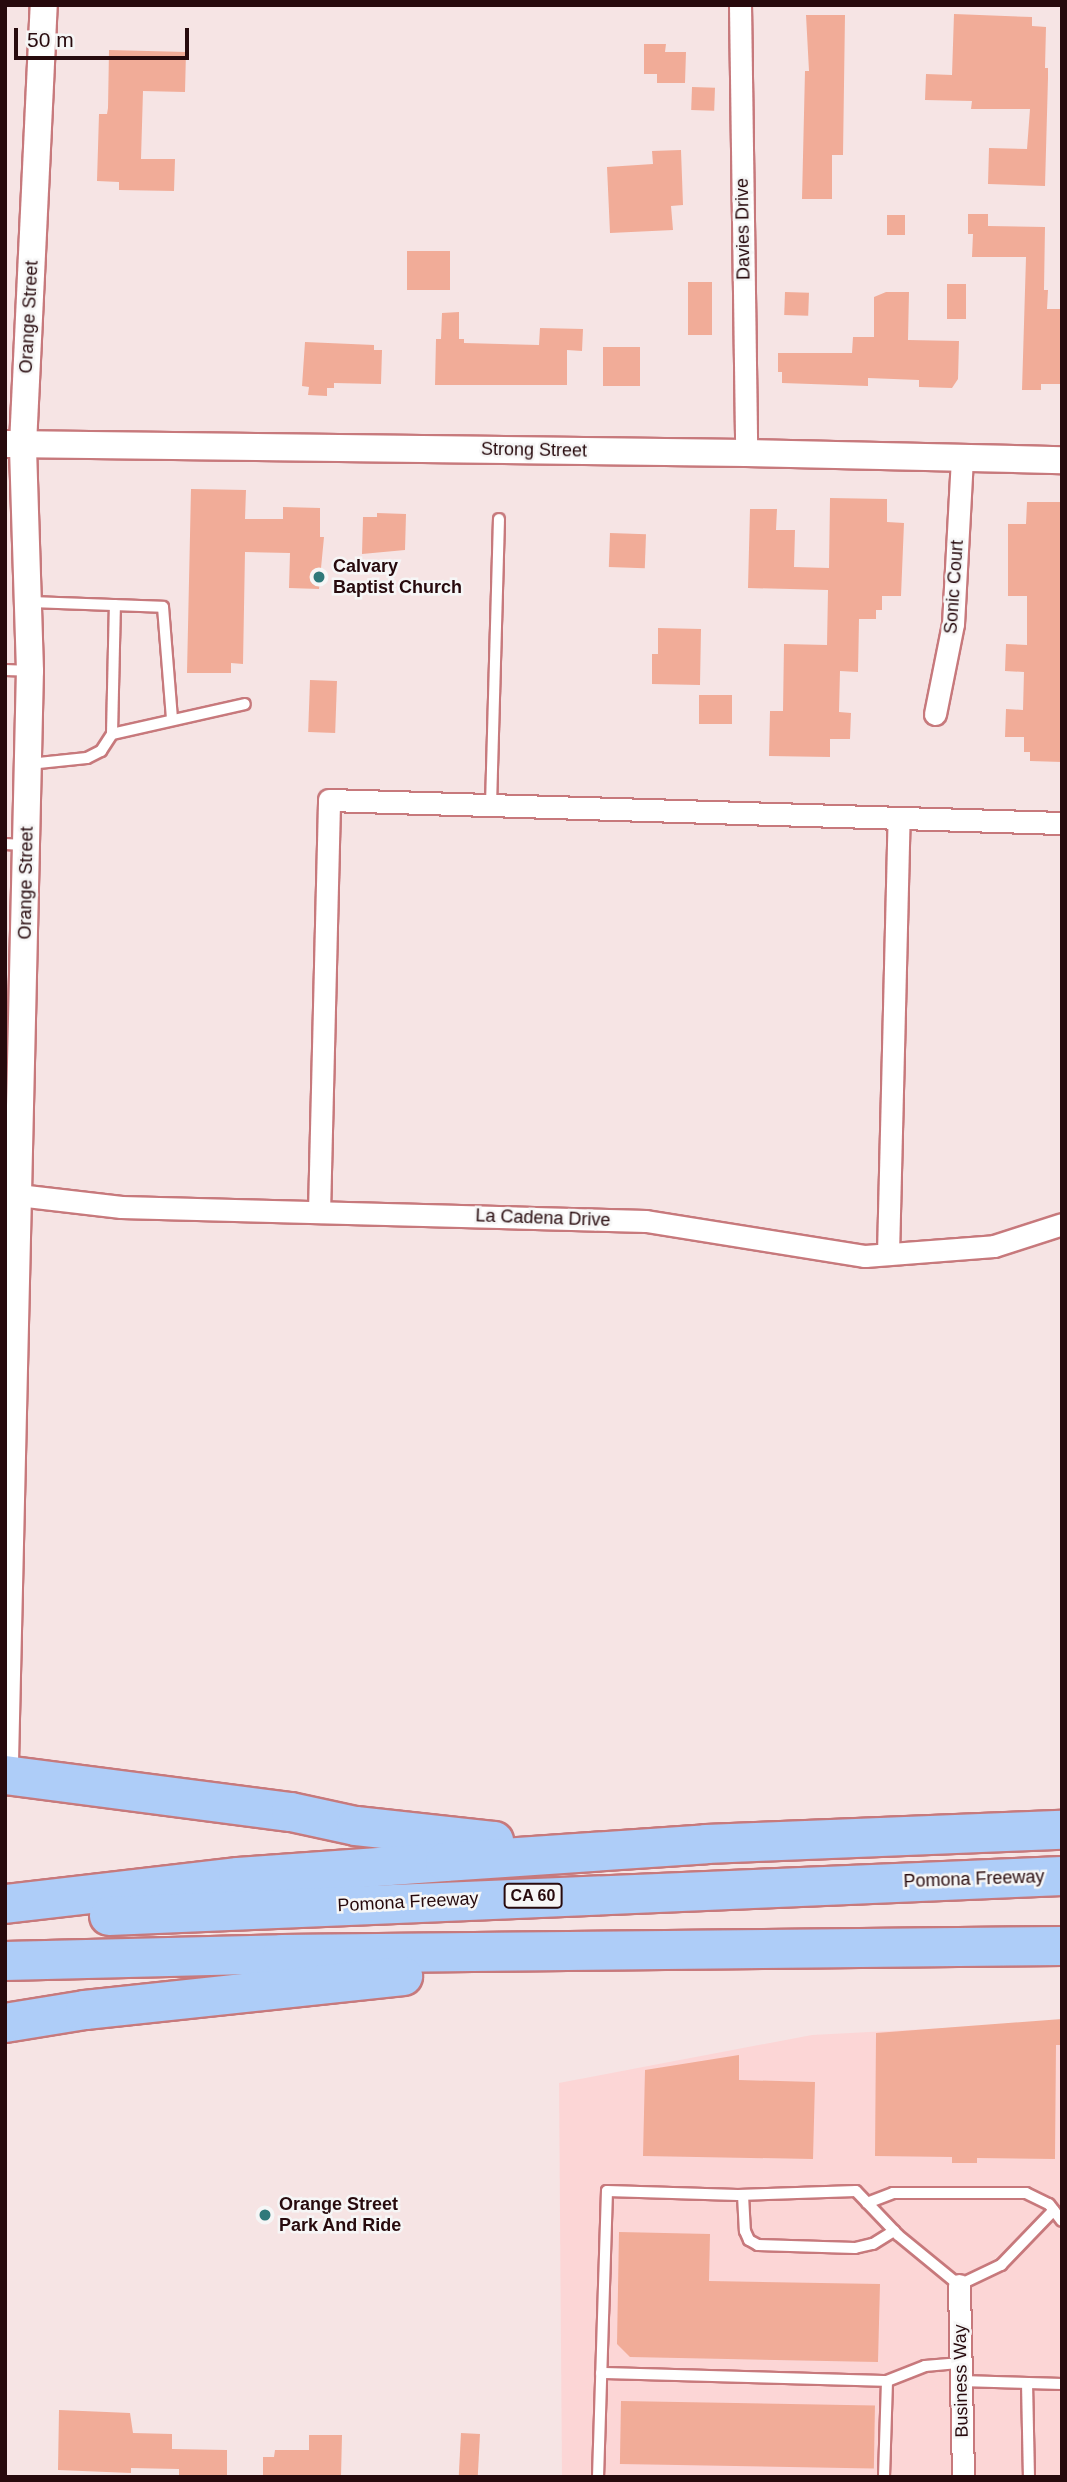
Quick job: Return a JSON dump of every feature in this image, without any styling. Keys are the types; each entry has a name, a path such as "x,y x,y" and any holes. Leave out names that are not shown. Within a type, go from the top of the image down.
{"highway":[{"path":"5,1775 291,1812 356,1826 520,1844 706,1844"},
{"path":"5,1904 238,1877 706,1844 1062,1830"},
{"name":"Pomona Freeway","path":"5,1919 1062,1875"},
{"path":"5,1961 282,1954 1062,1946"},
{"path":"850,1950 1062,1969"},
{"path":"5,2023 85,2010 284,1987 669,1951"}],"street":[{"name":"Orange Street","path":"5,1762 16,844 29,764 18,671 29,602 14,444 44,5"},
{"name":"Davies Drive","path":"740,5 746,453"},
{"name":"Strong Street","path":"14,444 746,453 1062,460"},
{"name":"Sonic Court","path":"935,714 953,624 962,458"},
{"path":"319,1212 329,800 1062,822"},
{"path":"888,1254 899,818"},
{"name":"La Cadena Drive","path":"12,1195 121,1207 646,1221 865,1256 995,1247 1062,1224"},
{"name":"Business Way","path":"959,2285 963,2477"}],"lane":[{"path":"491,805 499,519"},
{"path":"29,602 163,607 172,720"},
{"path":"29,764 87,758 101,751 112,734 115,605"},
{"path":"112,734 245,704"},
{"path":"598,2477 607,2191 743,2194 842,2189 856,2191 894,2231 959,2285 1000,2265 1054,2210"},
{"path":"867,2203 893,2193 1026,2193 1049,2204 1062,2221"},
{"path":"743,2194 744,2231 749,2240 758,2245 855,2248 873,2244 894,2231"},
{"path":"601,2372 887,2381 925,2366 1027,2383 1062,2384"},
{"path":"884,2477 887,2381"},
{"path":"1027,2383 1029,2477"}],"shaded area":[{"path":"1062,2022 1062,2477 562,2477 559,2083 812,2035"}],"building":[{"path":"954,14 1032,17 1032,26 1046,27 1045,68 1048,68 1048,78 1045,186 988,184 989,148 1027,149 1030,109 971,109 972,101 925,100 926,74 952,75"},
{"path":"806,15 845,15 843,155 832,155 832,199 802,199 805,71 809,71"},
{"path":"644,44 666,44 665,52 686,52 685,83 657,83 657,74 644,74"},
{"path":"109,50 186,52 185,92 143,91 141,159 175,159 174,191 119,190 119,182 97,181 99,114 107,114 108,108"},
{"path":"692,87 715,88 714,111 691,110"},
{"path":"681,150 683,205 671,206 673,230 610,233 607,167 653,164 652,151"},
{"path":"968,214 988,214 988,226 1045,227 1044,290 1048,290 1047,309 1062,309 1060,384 1041,384 1041,390 1022,390 1026,257 972,257 973,234 968,234"},
{"path":"887,215 905,215 905,235 887,235"},
{"path":"407,251 450,251 450,290 407,290"},
{"path":"688,282 712,282 712,335 688,335"},
{"path":"947,284 966,284 966,319 947,319"},
{"path":"785,292 809,293 808,316 784,315"},
{"path":"886,292 909,292 908,340 959,341 958,379 952,388 919,387 919,380 868,378 868,386 782,383 782,372 778,372 778,353 852,353 853,337 874,337 874,297"},
{"path":"459,312 459,339 464,339 464,343 539,345 540,328 583,329 582,351 567,350 567,385 435,385 436,339 441,339 442,313"},
{"path":"305,342 374,345 374,350 382,350 381,384 334,383 334,388 327,388 327,396 308,395 309,387 302,386"},
{"path":"603,347 640,347 640,386 603,386"},
{"path":"191,489 246,490 245,519 283,519 283,507 320,508 320,537 324,537 319,589 289,588 290,553 245,552 243,664 231,663 231,673 187,673"},
{"path":"830,498 887,499 887,522 904,523 901,596 882,596 882,610 876,610 876,619 859,619 858,672 840,671 839,712 851,713 850,739 830,739 830,757 769,756 770,711 783,711 784,644 827,645 828,590 748,588 750,509 777,509 776,530 795,530 794,567 829,568"},
{"path":"1027,502 1062,502 1062,762 1030,761 1030,752 1024,752 1024,737 1005,737 1006,709 1023,710 1024,672 1005,671 1006,644 1027,645 1027,596 1008,596 1008,524 1026,524"},
{"path":"377,513 406,514 405,550 362,554 363,517 377,517"},
{"path":"610,533 646,534 645,568 609,567"},
{"path":"658,628 701,629 700,685 652,684 652,654 658,654"},
{"path":"310,680 337,681 335,733 308,732"},
{"path":"699,695 732,695 732,724 699,724"},
{"path":"1062,2019 1062,2045 1056,2045 1055,2159 977,2158 977,2163 952,2163 952,2157 875,2156 876,2033"},
{"path":"739,2055 739,2080 815,2082 813,2159 643,2156 645,2070"},
{"path":"619,2232 710,2234 709,2281 880,2284 878,2362 630,2357 617,2344"},
{"path":"621,2401 875,2405 874,2468 620,2464"},
{"path":"59,2410 130,2413 133,2433 172,2434 172,2449 227,2450 227,2477 179,2477 179,2469 131,2468 131,2473 58,2470"},
{"path":"461,2433 480,2434 478,2477 459,2477"},
{"path":"309,2435 342,2435 341,2477 263,2477 263,2457 274,2457 275,2450 309,2450"}],"place":[{"name":"Calvary Baptist Church","path":"319,577"},
{"name":"Orange Street Park And Ride","path":"265,2215"}]}
